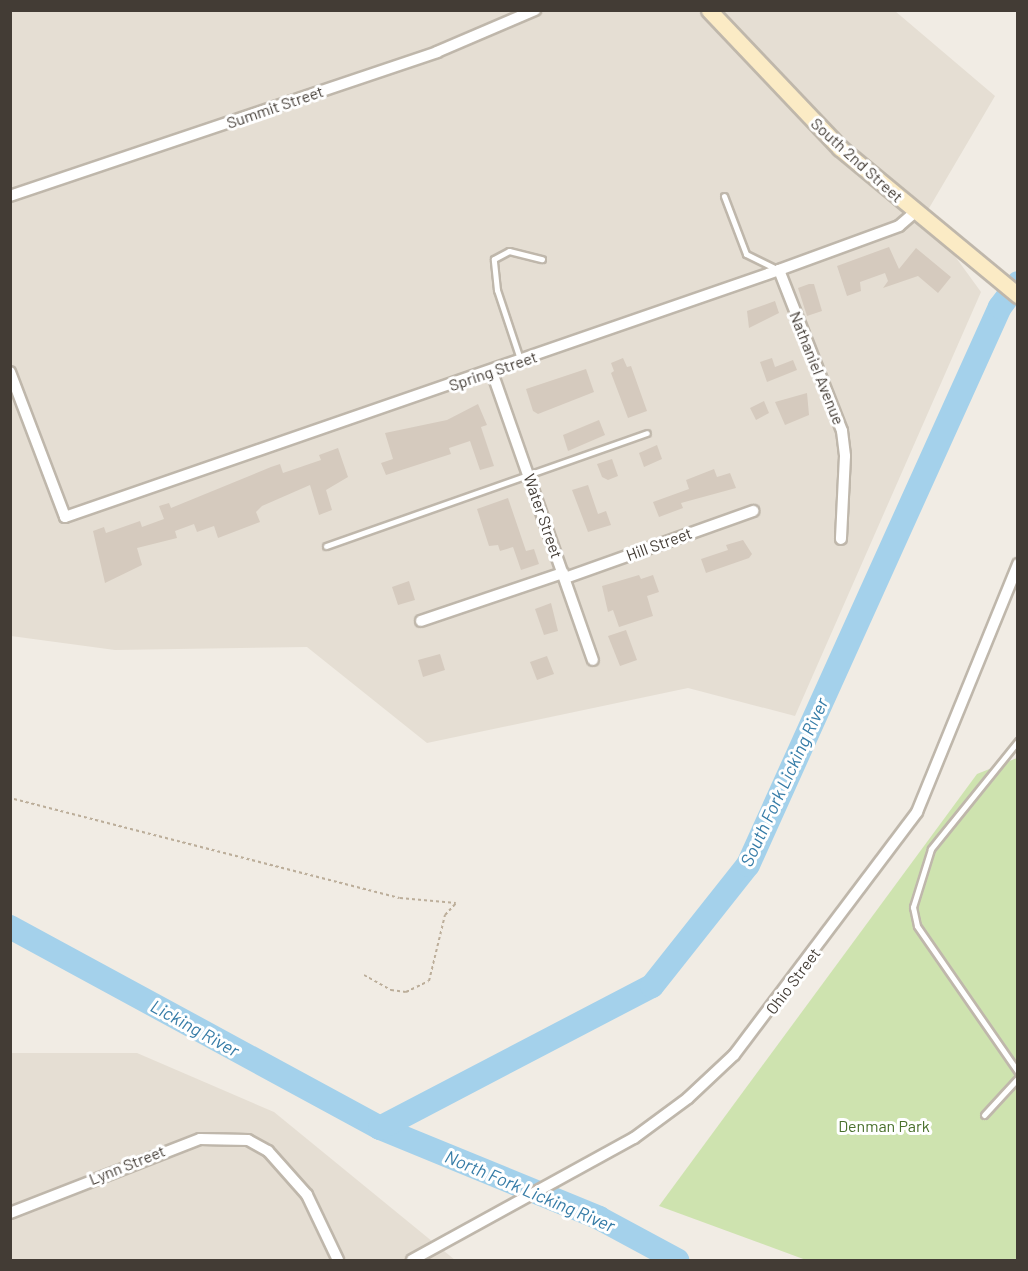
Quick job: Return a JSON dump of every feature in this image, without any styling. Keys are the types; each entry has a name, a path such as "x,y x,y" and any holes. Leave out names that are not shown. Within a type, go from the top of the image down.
{"street":[{"name":"Summit Street","path":"10,196 437,52 536,10"},
{"name":"South 2nd Street","path":"709,10 816,124 915,212 1017,295"},
{"name":"Spring Street","path":"10,372 65,517 492,372 779,270 900,226 915,212"},
{"name":"Nathaniel Avenue","path":"779,270 842,431 841,539"},
{"name":"Water Street","path":"492,372 593,660"},
{"name":"Hill Street","path":"421,621 753,511"},
{"name":"Ohio Street","path":"412,1260 596,1160 662,1119 734,1055 897,841 932,780 1017,564"},
{"name":"Lynn Street","path":"10,1213 200,1139 249,1140 268,1151 308,1195 338,1260"}],"lane":[{"path":"724,196 746,255 779,270"},
{"path":"521,361 497,290 494,259 509,251 542,259"},
{"path":"326,546 647,433"},
{"path":"1017,741 931,849 913,907 917,926 1017,1072"},
{"path":"984,1115 1017,1078"}],"path":[{"path":"15,799 400,898 456,903 445,915 429,981 420,988 399,991 364,975"}],"shaded area":[{"path":"11,11 895,11 995,96 925,215 981,292 795,716 688,688 427,743 307,647 115,650 11,636"},
{"path":"11,1053 137,1053 274,1112 455,1260 11,1260"}],"green space":[{"name":"Denman Park","path":"1017,758 1017,1260 806,1260 659,1206 977,774"}],"building":[{"path":"889,247 899,269 916,248 951,277 938,293 918,276 883,288 888,281 885,273 860,282 861,291 847,296 837,266"},
{"path":"814,284 822,311 807,316 798,288"},
{"path":"775,301 779,313 749,328 747,311"},
{"path":"623,358 627,367 631,366 647,411 628,418 611,373 614,371 611,363"},
{"path":"772,358 775,367 793,360 797,370 767,382 760,362"},
{"path":"586,369 594,392 538,414 533,411 526,389"},
{"path":"807,393 809,415 785,425 775,402"},
{"path":"764,401 769,413 756,420 750,408"},
{"path":"478,404 487,425 481,427 494,466 480,470 470,441 449,448 451,454 386,475 381,463 393,459 385,433 447,420"},
{"path":"599,420 605,435 568,451 563,435"},
{"path":"657,445 662,459 644,467 639,453"},
{"path":"338,448 348,477 326,490 332,510 319,515 310,485 262,506 256,512 260,522 218,538 214,526 197,532 194,524 175,531 177,538 137,548 142,565 105,583 93,531 104,527 106,533 140,521 142,527 164,519 159,506 169,503 171,508 280,464 283,473 321,460 319,455"},
{"path":"612,459 618,476 608,480 602,477 597,464"},
{"path":"714,469 717,477 730,473 736,488 681,503 683,508 659,517 653,502 689,489 686,480"},
{"path":"588,485 598,514 606,511 611,525 588,532 572,490"},
{"path":"508,498 526,551 534,549 539,564 521,570 513,547 500,551 498,545 489,546 477,509"},
{"path":"743,540 752,554 749,558 706,573 701,559 728,550 726,545"},
{"path":"639,575 641,579 653,575 659,592 647,596 653,616 619,627 613,610 608,612 602,586"},
{"path":"409,581 415,600 398,605 392,587"},
{"path":"551,603 558,631 544,635 535,609"},
{"path":"626,630 637,660 620,666 608,636"},
{"path":"440,654 445,670 423,677 418,660"},
{"path":"547,656 554,674 537,680 530,662"}],"waterway":[{"name":"South Fork Licking River","path":"380,1128 652,986 748,865 1000,307 1018,283"},
{"name":"Licking River","path":"10,927 380,1128 599,1218 677,1260"}],"water label":[{"name":"North Fork Licking River","path":"530,1191"}]}
